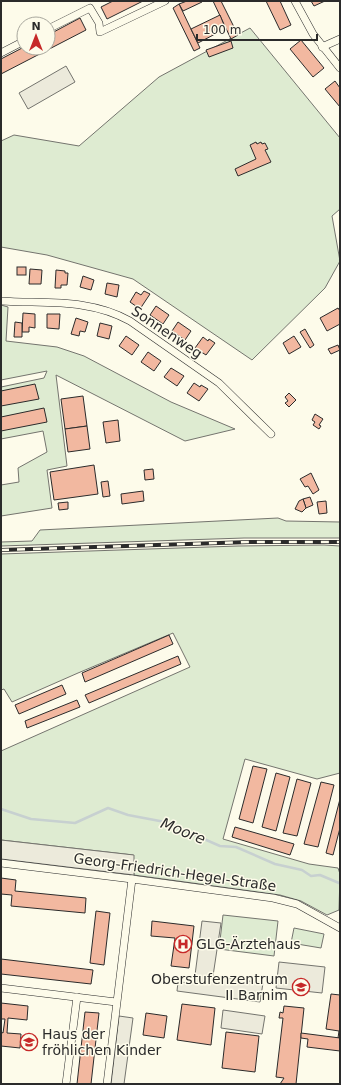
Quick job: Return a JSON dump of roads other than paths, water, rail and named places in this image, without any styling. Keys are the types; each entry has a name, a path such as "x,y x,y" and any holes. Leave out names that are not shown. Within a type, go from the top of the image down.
{"street":[{"path":"56,25 90,8 99,23 100,32 165,1"},
{"path":"295,1 305,22 322,47 340,68"},
{"path":"322,47 340,39"},
{"path":"1,53 16,45"},
{"name":"Sonnenweg","path":"1,301 81,304 118,314 219,383 270,434"},
{"name":"Georg-Friedrich-Hegel-Straße","path":"1,863 273,898 297,904 338,926"},
{"path":"107,1084 132,879"},
{"path":"338,926 340,918"},
{"path":"1,988 116,1002"},
{"path":"66,1084 77,997"}],"waterway":[{"name":"Moore","path":"1,809 31,819 75,823 108,808 128,815 165,822 220,846 236,847 275,864 302,870 311,876 320,875 339,883"}],"railway":[{"path":"1,550 250,542 340,542"}],"place":[{"name":"GLG-Ärztehaus","path":"183,944"},
{"name":"Oberstufenzentrum II Barnim","path":"301,987"},
{"name":"Haus der fröhlichen Kinder","path":"29,1042"}]}
